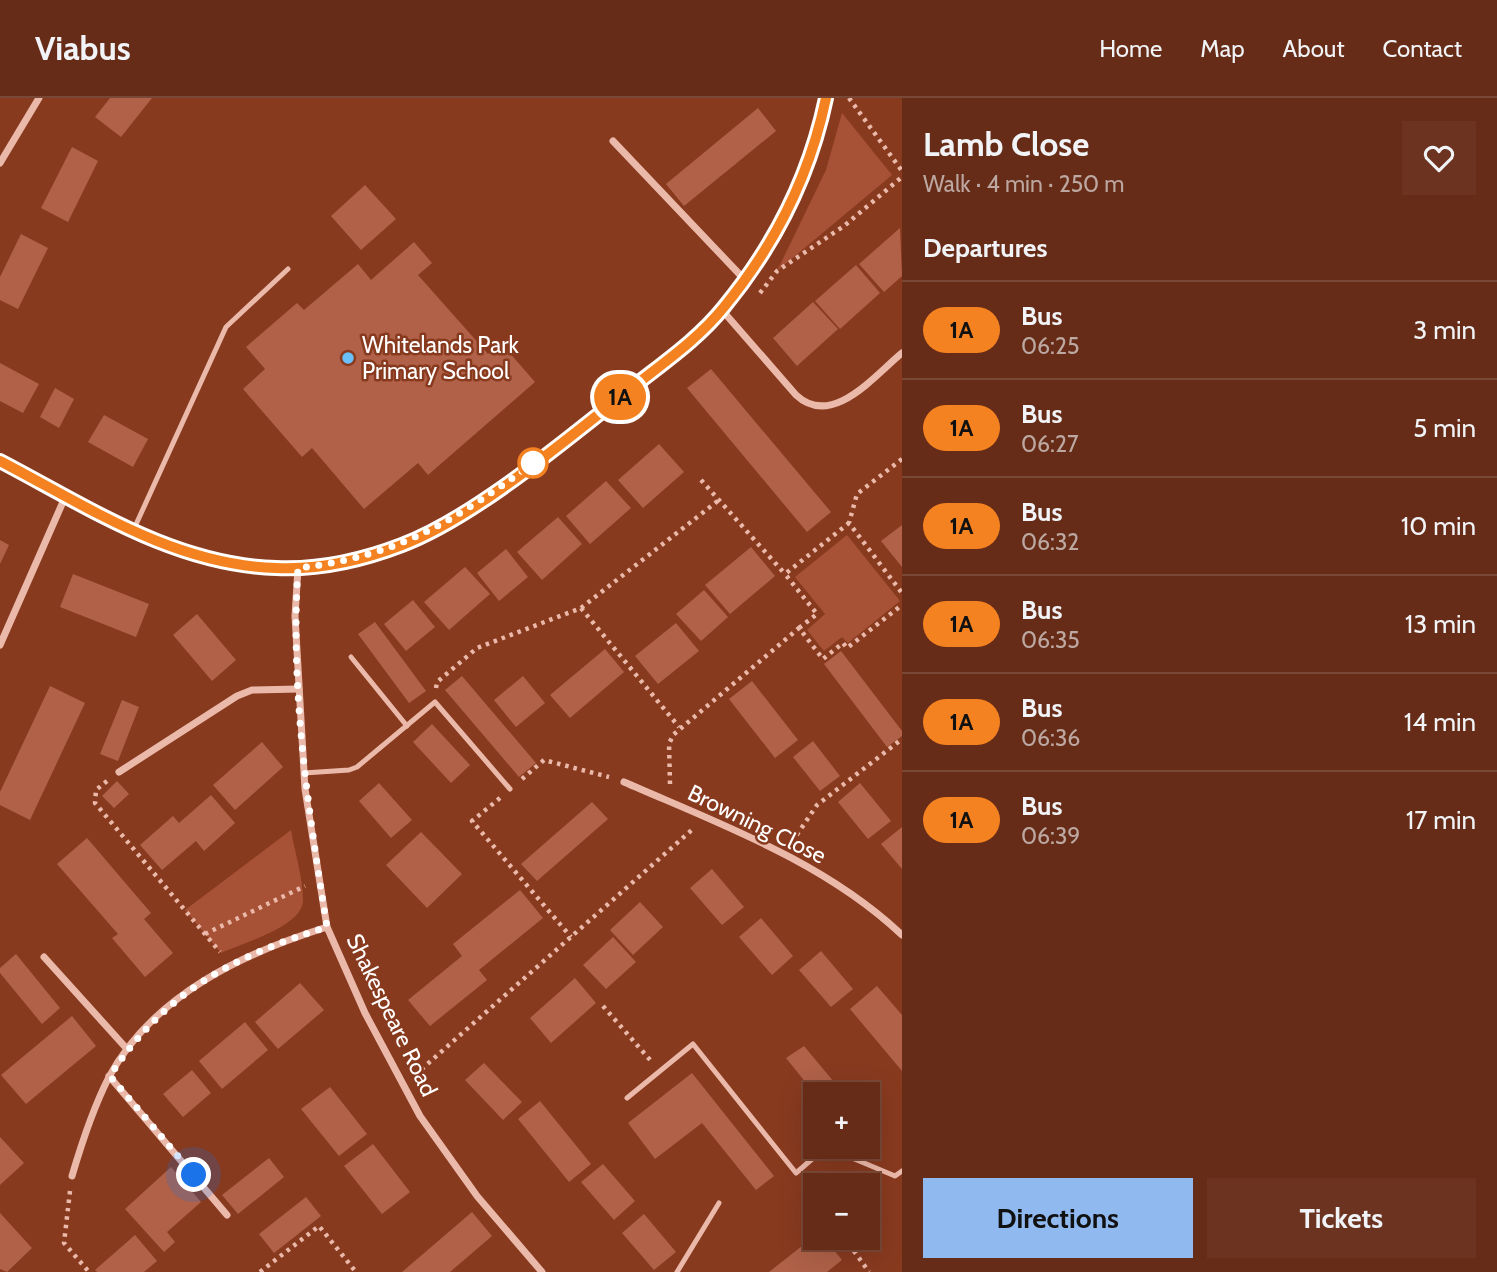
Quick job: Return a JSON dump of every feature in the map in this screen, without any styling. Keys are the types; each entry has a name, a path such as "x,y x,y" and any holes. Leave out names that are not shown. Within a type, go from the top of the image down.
{"street":[{"path":"0,163 38,98"},
{"path":"0,461 133,531 177,550 228,564 298,568 336,563 403,544 457,516 578,430 691,341 722,310 779,228 804,174 826,98"},
{"path":"613,141 745,280"},
{"path":"722,310 805,404 839,404 902,353"},
{"path":"0,645 66,495"},
{"name":"Shakespeare Road","path":"298,568 295,616 304,773 327,927 365,1013 420,1116 477,1196 542,1272"},
{"path":"119,772 237,696 253,690 299,689"},
{"name":"Browning Close","path":"624,782 786,855 866,905 902,935"},
{"path":"72,1176 86,1130 110,1076 127,1049 179,999 230,964 267,946 327,927"},
{"path":"44,957 127,1049"},
{"path":"110,1076 227,1215"}],"lane":[{"path":"133,531 226,327 288,269"},
{"path":"351,657 407,726"},
{"path":"304,773 357,767 435,702 510,789"},
{"path":"627,1098 693,1044 796,1172 826,1147 895,1176 902,1171"},
{"path":"677,1272 719,1203"}],"path":[{"path":"849,98 902,171"},
{"path":"735,325 777,271 844,226 902,177"},
{"path":"785,574 849,523 857,494 902,459"},
{"path":"671,802 669,744 679,727 817,614 701,480"},
{"path":"437,682 477,648 581,608 719,500"},
{"path":"849,523 902,593"},
{"path":"799,628 823,659 843,643 847,648 902,606"},
{"path":"581,608 679,727"},
{"path":"786,855 808,814 902,739"},
{"path":"571,937 472,821 544,760 624,782"},
{"path":"119,772 96,790 95,803 230,964"},
{"path":"404,1085 706,818"},
{"path":"205,933 320,880"},
{"path":"603,1006 660,1071"},
{"path":"72,1176 64,1243 89,1272"},
{"path":"260,1272 318,1226 356,1272"},
{"path":"853,1250 869,1272"}],"shaded area":[{"path":"842,113 892,175 777,271 826,170"},
{"path":"847,535 900,601 848,643 842,637 824,651 807,630 825,614 795,577"},
{"path":"291,830 302,883 303,900 300,910 283,926 221,953 185,910"}],"building":[{"path":"110,98 152,98 121,137 95,117"},
{"path":"758,108 776,131 684,206 666,184"},
{"path":"72,147 98,161 68,222 41,208"},
{"path":"365,185 396,219 361,250 331,216"},
{"path":"900,228 902,276 884,292 859,264"},
{"path":"21,234 48,248 18,309 0,300 0,277"},
{"name":"Whitelands Park Primary School","path":"414,242 432,263 418,275 488,354 501,343 535,382 428,475 418,463 364,509 312,448 302,457 243,389 265,369 246,347 297,303 304,310 358,264 371,280"},
{"path":"856,265 880,293 840,329 815,301"},
{"path":"813,302 838,329 797,366 773,338"},
{"path":"0,363 39,384 23,413 0,401"},
{"path":"711,369 831,512 807,532 687,388"},
{"path":"55,388 74,399 59,428 40,417"},
{"path":"104,415 148,439 133,467 88,442"},
{"path":"659,444 684,472 643,508 618,480"},
{"path":"606,481 631,508 590,544 566,516"},
{"path":"558,517 582,544 542,580 517,552"},
{"path":"902,525 902,567 881,541"},
{"path":"0,540 9,545 0,564"},
{"path":"751,547 775,576 730,614 705,585"},
{"path":"506,549 528,577 499,601 477,573"},
{"path":"465,567 490,594 449,630 424,602"},
{"path":"73,574 149,604 136,637 60,607"},
{"path":"704,590 728,617 701,641 676,614"},
{"path":"413,600 435,627 406,651 384,624"},
{"path":"197,614 236,660 212,681 173,635"},
{"path":"375,622 426,691 409,703 358,634"},
{"path":"676,623 699,651 658,684 635,656"},
{"path":"605,649 624,672 570,718 550,695"},
{"path":"841,651 902,731 902,736 887,747 824,664"},
{"path":"462,676 536,763 519,777 445,690"},
{"path":"523,676 545,703 516,727 494,700"},
{"path":"752,681 798,740 775,758 729,699"},
{"path":"50,686 85,703 30,820 0,805 0,792"},
{"path":"122,700 139,707 118,761 100,754"},
{"path":"432,724 470,765 451,783 413,742"},
{"path":"813,741 840,776 820,791 793,757"},
{"path":"262,742 283,767 235,810 213,785"},
{"path":"117,781 129,794 114,808 102,796"},
{"path":"379,783 412,820 391,838 359,801"},
{"path":"860,783 891,821 868,839 838,802"},
{"path":"211,795 235,823 204,851 196,841 162,870 140,845 173,816 179,823"},
{"path":"592,802 608,819 537,881 521,864"},
{"path":"902,827 902,869 881,844"},
{"path":"421,832 462,874 427,908 386,865"},
{"path":"87,838 151,913 144,919 173,953 145,977 112,938 118,934 57,864"},
{"path":"712,869 744,907 722,925 690,888"},
{"path":"520,890 543,918 479,970 487,980 430,1026 408,1000 462,956 453,944"},
{"path":"640,902 663,927 633,955 610,930"},
{"path":"761,918 793,956 772,975 739,937"},
{"path":"613,937 636,962 606,989 583,965"},
{"path":"821,951 853,989 831,1007 799,970"},
{"path":"16,954 60,1008 42,1024 0,973 0,968"},
{"path":"575,978 596,1003 551,1043 530,1018"},
{"path":"300,983 324,1010 278,1049 255,1022"},
{"path":"877,986 902,1015 902,1071 850,1009"},
{"path":"72,1016 96,1046 26,1104 1,1075"},
{"path":"245,1022 268,1050 222,1089 199,1061"},
{"path":"804,1046 834,1082 805,1082 786,1058"},
{"path":"484,1063 522,1102 503,1120 465,1080"},
{"path":"192,1070 211,1093 183,1117 163,1094"},
{"path":"692,1073 774,1176 756,1190 702,1123 655,1159 628,1123"},
{"path":"330,1087 367,1134 339,1156 301,1109"},
{"path":"540,1101 591,1164 569,1182 518,1119"},
{"path":"0,1137 24,1163 0,1185"},
{"path":"373,1144 410,1192 382,1214 344,1166"},
{"path":"269,1158 284,1177 238,1214 222,1195"},
{"path":"603,1164 635,1201 614,1220 581,1182"},
{"path":"171,1167 201,1202 167,1232 175,1242 164,1252 125,1209"},
{"path":"306,1197 321,1216 274,1253 259,1234"},
{"path":"472,1212 492,1236 450,1272 402,1272"},
{"path":"0,1213 32,1248 7,1272 0,1269"},
{"path":"644,1214 676,1252 654,1270 622,1233"},
{"path":"135,1235 157,1261 144,1272 95,1270"},
{"path":"803,1245 803,1250 834,1250 842,1260 827,1272 769,1272"}],"bus line":[{"name":"1A","path":"0,461 133,531 177,550 228,564 279,569 318,566 369,555 403,544 474,505 578,430 691,341 722,310 779,228 804,174 821,124 826,98"}],"place":[{"name":"Whitelands Park Primary School","path":"348,358"}],"route":[{"path":"194,1175 110,1076 129,1046 198,985 235,961 267,946 327,927 305,789 295,616 298,568 369,555 421,536 474,505 536,461 533,463"}]}
